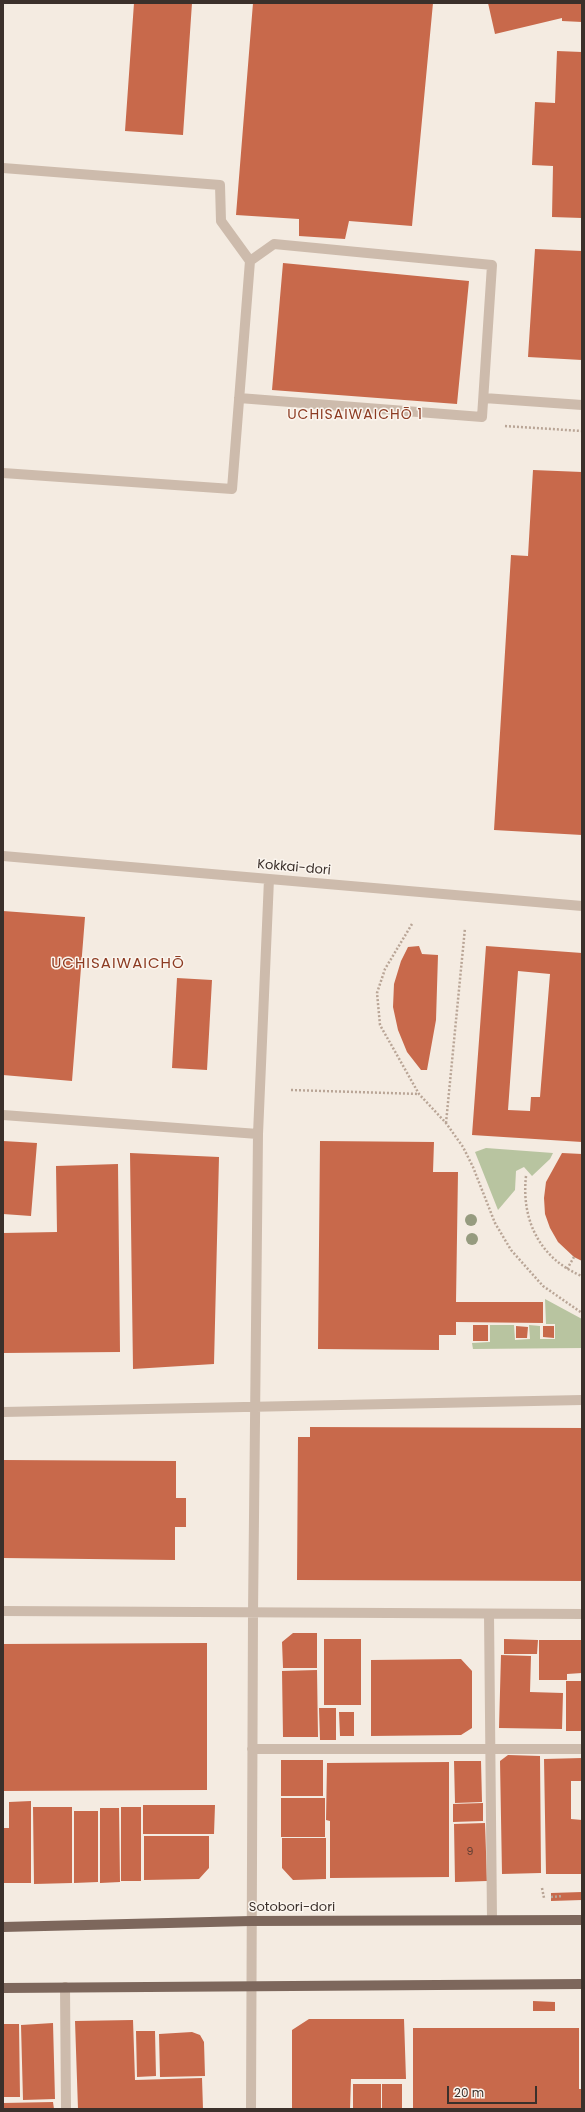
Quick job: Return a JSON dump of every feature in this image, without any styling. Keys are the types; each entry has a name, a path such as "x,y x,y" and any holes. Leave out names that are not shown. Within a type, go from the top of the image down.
{"main road":[{"name":"Sotobori-dori","path":"3,1927 252,1921 582,1920"},
{"path":"3,1988 251,1985 582,1984"}],"street":[{"path":"3,168 220,185 220,221 250,260 232,489 3,473"},
{"path":"239,398 482,417 484,398 492,266 274,244 250,260"},
{"path":"484,398 582,405"},
{"name":"Kokkai-dori","path":"3,856 582,906"},
{"path":"251,2109 254,1407 258,1134 269,880"},
{"path":"3,1115 258,1134"},
{"path":"3,1412 582,1400"},
{"path":"3,1612 582,1614"},
{"path":"489,1614 492,1920"},
{"path":"252,1749 582,1749"},
{"path":"65,1987 66,2109"}],"path":[{"path":"505,426 582,431"},
{"path":"412,924 385,969 377,993 380,1025 420,1094 446,1123 470,1160 491,1216 511,1250 543,1286 582,1313"},
{"path":"446,1123 465,928"},
{"path":"292,1090 420,1094"},
{"path":"526,1176 525,1203 532,1229 546,1251 567,1269 582,1276"},
{"path":"567,1269 574,1257"},
{"path":"542,1888 543,1898 563,1896"}],"green space":[{"path":"486,1148 553,1153 550,1159 532,1176 524,1167 516,1171 515,1190 498,1210 475,1152"},
{"path":"545,1299 582,1319 582,1348 473,1349 472,1343 490,1342 490,1325 514,1325 515,1340 530,1339 529,1325 540,1326 540,1339 555,1339 555,1324 546,1324"}],"building":[{"path":"134,3 192,3 183,135 125,131"},
{"path":"253,3 433,3 412,226 349,221 345,239 299,236 299,219 236,215"},
{"path":"488,3 582,3 582,22 562,21 562,18 495,34"},
{"path":"557,51 582,52 582,218 552,217 553,166 532,165 535,102 555,103"},
{"path":"535,249 582,251 582,360 528,357"},
{"path":"283,263 469,281 457,404 272,390"},
{"path":"533,470 582,472 582,835 494,830 511,555 528,556"},
{"path":"3,911 85,917 72,1081 3,1075"},
{"path":"419,946 422,954 438,955 436,1020 427,1070 421,1070 407,1052 398,1030 393,1007 394,984 401,961 408,947"},
{"path":"486,946 582,953 582,1142 472,1135","holes":["518,971 550,974 540,1097 531,1097 530,1111 508,1110"]},
{"path":"177,978 212,980 207,1070 172,1068"},
{"path":"3,1141 37,1143 31,1216 3,1214"},
{"path":"320,1141 434,1142 433,1172 458,1172 456,1302 543,1302 543,1323 456,1322 456,1335 439,1335 439,1350 318,1349"},
{"path":"130,1153 219,1157 214,1364 133,1369"},
{"path":"562,1153 582,1154 582,1261 574,1257 558,1242 550,1228 545,1214 544,1198 546,1182"},
{"path":"118,1164 120,1352 3,1353 3,1233 57,1232 56,1166"},
{"path":"473,1325 488,1325 488,1341 473,1341"},
{"path":"516,1326 528,1327 527,1338 516,1338"},
{"path":"543,1326 554,1326 554,1338 543,1337"},
{"path":"310,1427 582,1428 582,1581 297,1580 298,1437 310,1437"},
{"path":"3,1460 176,1461 176,1498 186,1498 186,1527 175,1527 175,1560 3,1558"},
{"path":"293,1633 317,1633 317,1668 283,1668 282,1642"},
{"path":"324,1639 361,1639 361,1705 324,1705"},
{"path":"504,1639 538,1640 537,1654 504,1654"},
{"path":"539,1640 582,1640 582,1673 567,1674 567,1680 539,1680"},
{"path":"207,1643 207,1790 3,1791 3,1644"},
{"path":"501,1655 531,1656 530,1692 563,1693 562,1729 499,1728"},
{"path":"461,1659 472,1671 472,1728 461,1735 371,1736 371,1660"},
{"path":"317,1670 318,1737 283,1737 282,1671"},
{"path":"566,1681 582,1681 582,1731 566,1731"},
{"path":"319,1708 336,1708 336,1740 320,1740"},
{"path":"339,1712 354,1712 354,1736 340,1736"},
{"path":"508,1755 540,1756 541,1873 502,1874 500,1761"},
{"path":"582,1758 582,1781 571,1781 571,1819 582,1820 582,1874 546,1874 544,1759"},
{"path":"281,1760 323,1760 323,1796 281,1796"},
{"path":"454,1761 481,1761 482,1802 455,1803"},
{"path":"449,1762 449,1877 330,1878 330,1821 326,1820 327,1763"},
{"path":"281,1798 325,1798 325,1837 281,1837"},
{"path":"31,1801 31,1883 3,1883 3,1828 9,1828 9,1802"},
{"path":"483,1803 483,1821 453,1822 453,1804"},
{"path":"143,1805 215,1805 214,1834 143,1834"},
{"path":"33,1807 72,1807 72,1883 34,1884"},
{"path":"121,1807 141,1807 141,1881 121,1881"},
{"path":"100,1808 119,1808 120,1882 100,1883"},
{"path":"74,1811 98,1811 98,1882 74,1883"},
{"path":"485,1823 487,1881 455,1882 454,1824"},
{"path":"144,1836 209,1836 209,1868 199,1879 144,1880"},
{"path":"282,1838 326,1838 326,1879 293,1880 282,1868"},
{"path":"582,1892 582,1900 551,1901 551,1893"},
{"path":"533,2001 555,2002 555,2011 533,2011"},
{"path":"309,2019 404,2019 406,2079 351,2079 350,2109 292,2109 292,2030"},
{"path":"133,2020 135,2080 202,2078 203,2109 78,2109 75,2021"},
{"path":"53,2023 55,2099 23,2100 21,2025"},
{"path":"3,2024 19,2024 20,2097 3,2097"},
{"path":"413,2028 579,2028 579,2089 582,2089 582,2109 413,2109"},
{"path":"136,2031 155,2031 156,2076 137,2077"},
{"path":"192,2032 200,2035 204,2042 205,2076 160,2077 159,2034"},
{"path":"353,2084 381,2084 381,2109 353,2109"},
{"path":"382,2084 402,2084 402,2109 382,2109"},
{"path":"53,2102 54,2109 3,2109 3,2103"}],"district":[{"name":"UCHISAIWAICHŌ 1","path":"355,415"},
{"name":"UCHISAIWAICHŌ","path":"118,964"}]}
